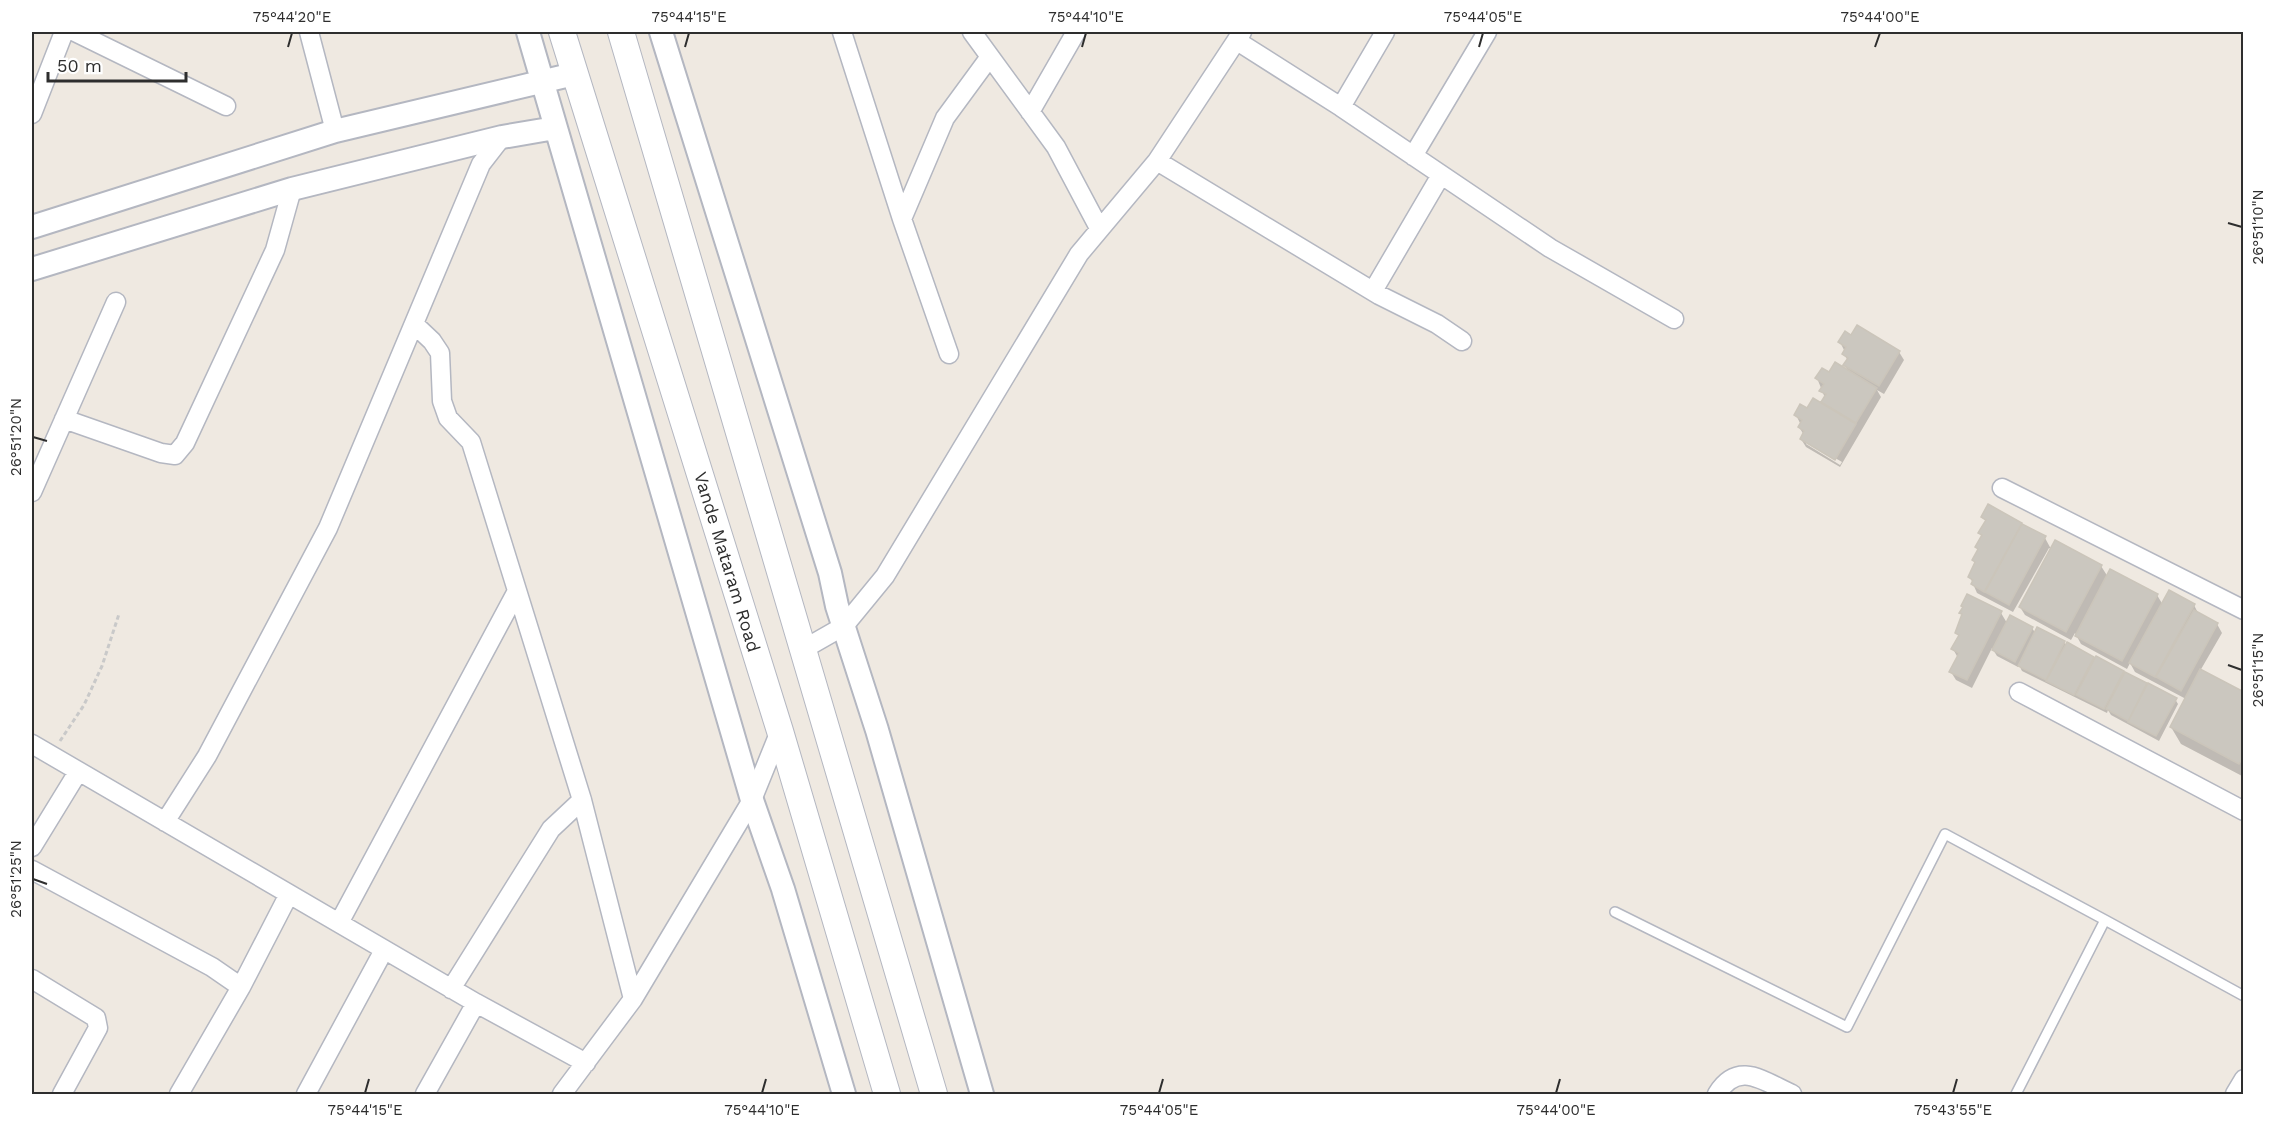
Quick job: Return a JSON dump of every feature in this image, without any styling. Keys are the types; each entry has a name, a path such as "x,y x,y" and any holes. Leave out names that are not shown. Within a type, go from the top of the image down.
{"main road":[{"name":"Vande Mataram Road","path":"562,32 780,731 887,1095"},
{"path":"621,32 934,1095"}],"street":[{"path":"32,114 64,32"},
{"path":"75,32 226,106"},
{"path":"309,32 335,131"},
{"path":"528,32 752,800 783,889 844,1095"},
{"path":"661,32 830,573 837,606 877,729 982,1095"},
{"path":"842,32 902,219 949,354"},
{"path":"972,32 1056,147 1100,228"},
{"path":"1030,112 1076,32"},
{"path":"1341,107 1385,32"},
{"path":"1413,156 1487,32"},
{"path":"802,650 844,626 885,576 1079,254 1157,161 1239,36 1550,248 1674,319"},
{"path":"902,219 945,118 989,58"},
{"path":"32,227 335,131 574,74"},
{"path":"32,269 292,189 502,136 555,128"},
{"path":"165,822 207,756 328,528 481,164 502,136"},
{"path":"1157,161 1373,291 1437,324 1462,342"},
{"path":"1373,291 1441,174"},
{"path":"64,419 161,453 175,455 185,443 275,250 292,189"},
{"path":"32,492 116,302"},
{"path":"414,324 432,341 440,353 442,401 448,418 471,442 582,800 633,999"},
{"path":"2002,488 2244,610"},
{"path":"339,923 517,591"},
{"path":"2019,692 2244,811"},
{"path":"562,1095 633,999 752,800 780,731"},
{"path":"32,744 476,1003 586,1063"},
{"path":"32,847 78,772"},
{"path":"452,989 551,829 582,800"},
{"path":"32,870 212,967 241,987"},
{"path":"179,1095 241,987 289,894"},
{"path":"306,1095 384,950"},
{"path":"32,979 96,1018 98,1028 62,1095"},
{"path":"425,1095 476,1003"},
{"path":"1717,1095 1726,1082 1737,1075 1752,1076 1792,1095"},
{"path":"2235,1095 2244,1079"}],"lane":[{"path":"1616,912 1847,1027 1945,834 2244,996"},
{"path":"2016,1095 2105,920"}],"path":[{"path":"50,755 84,705 102,666 119,614"}],"building":[{"path":"1857,325 1900,351 1879,386 1843,365 1848,358 1842,354 1846,347 1838,342 1845,331 1851,335"},
{"path":"1835,362 1877,388 1856,423 1821,402 1826,394 1819,391 1824,384 1815,378 1822,368 1829,372"},
{"path":"1813,398 1856,424 1835,460 1800,439 1804,431 1798,427 1802,420 1794,415 1800,404 1807,408"},
{"path":"1988,504 2022,523 1984,592 1971,584 1973,580 1968,577 1975,562 1972,560 1978,549 1975,547 1982,535 1978,533 1986,520 1981,517"},
{"path":"2022,524 2046,536 2009,605 1985,592"},
{"path":"2055,540 2102,565 2066,632 2019,607"},
{"path":"2110,569 2158,594 2122,661 2075,636"},
{"path":"2169,590 2195,604 2155,677 2129,663"},
{"path":"1967,594 2002,611 1967,680 1949,672 1959,653 1951,649 1959,635 1955,633 1962,614 1959,613 1963,607 1961,606"},
{"path":"2194,610 2218,623 2181,691 2156,677"},
{"path":"2010,615 2033,627 2015,662 1992,650"},
{"path":"2037,627 2065,641 2046,680 2018,666"},
{"path":"2067,642 2094,657 2074,695 2046,681"},
{"path":"2096,656 2124,671 2104,709 2076,695"},
{"path":"2200,669 2244,692 2244,755 2239,764 2170,727"},
{"path":"2125,672 2147,683 2128,721 2106,709"},
{"path":"2148,683 2177,698 2156,736 2128,722"}]}
